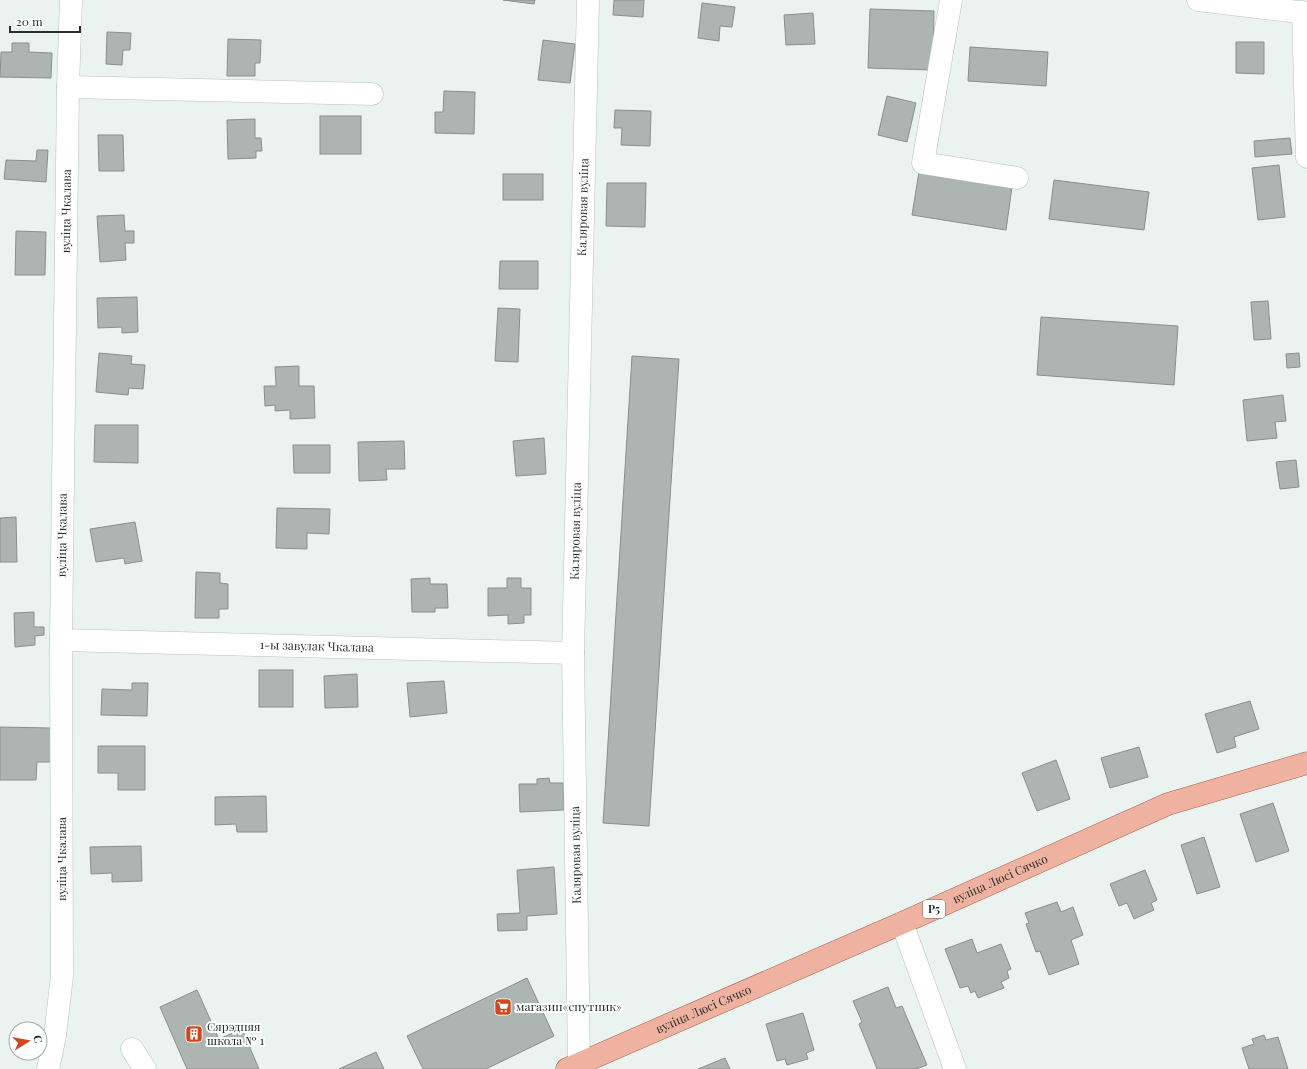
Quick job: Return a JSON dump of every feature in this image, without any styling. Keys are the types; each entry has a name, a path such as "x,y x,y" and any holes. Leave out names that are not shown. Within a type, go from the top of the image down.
{"main road":[{"name":"вуліца Люсі Сячко","path":"573,1066 902,923 1168,804 1307,763"}],"street":[{"name":"вуліца Чкалава","path":"48,1069 55,1036 62,976 61,640 68,87 71,0"},
{"name":"Каляровая вуліца","path":"573,1066 573,653 588,0"},
{"path":"951,0 923,163 1017,178"},
{"path":"1198,0 1305,13 1307,157"},
{"path":"68,87 372,94"},
{"name":"1-ы завулак Чкалава","path":"61,640 573,653"},
{"path":"902,923 955,1069"},
{"path":"132,1049 145,1069"}],"building":[{"path":"503,0 535,0 534,4"},
{"path":"614,0 644,0 643,17 613,15"},
{"path":"702,3 735,7 732,27 720,26 719,41 698,38"},
{"path":"870,9 934,11 933,70 868,68"},
{"path":"813,13 815,44 786,45 784,15"},
{"path":"107,32 131,33 130,50 123,50 122,65 106,64"},
{"path":"228,39 261,40 260,63 255,63 255,76 227,76"},
{"path":"543,40 575,44 570,83 538,80"},
{"path":"1236,42 1264,42 1264,74 1236,73"},
{"path":"12,43 29,43 29,52 52,53 51,78 0,77 1,52 12,52"},
{"path":"970,47 1048,52 1046,86 968,81"},
{"path":"444,91 475,92 474,134 435,133 435,112 443,112"},
{"path":"887,96 916,103 907,142 878,135"},
{"path":"615,110 651,111 650,146 621,145 622,128 614,128"},
{"path":"320,116 361,116 361,154 320,154"},
{"path":"255,119 255,138 261,138 262,151 256,151 256,158 228,159 227,120"},
{"path":"98,135 123,135 124,171 99,171"},
{"path":"1290,138 1292,154 1255,157 1254,141"},
{"path":"37,150 48,150 46,182 4,179 6,160 36,161"},
{"path":"1279,165 1285,217 1258,220 1252,168"},
{"path":"919,172 1012,187 1006,230 912,215"},
{"path":"503,174 543,174 543,200 503,200"},
{"path":"1054,180 1149,192 1144,230 1049,219"},
{"path":"607,183 646,183 645,227 606,226"},
{"path":"124,215 125,231 134,231 134,243 125,243 126,260 100,262 97,216"},
{"path":"16,231 46,232 45,275 15,275"},
{"path":"500,261 538,261 538,289 499,289"},
{"path":"137,297 138,332 122,333 122,327 98,328 97,298"},
{"path":"1268,301 1271,339 1254,340 1251,302"},
{"path":"498,308 520,309 518,362 495,361"},
{"path":"1041,317 1178,326 1174,385 1037,375"},
{"path":"99,353 132,356 131,364 145,365 143,389 129,388 128,395 96,392"},
{"path":"1299,353 1300,367 1287,368 1286,354"},
{"path":"632,356 679,359 649,826 603,823"},
{"path":"299,366 299,386 314,386 315,418 290,419 290,410 275,411 275,405 265,406 264,386 276,386 275,367"},
{"path":"1283,395 1286,421 1275,422 1277,438 1247,441 1243,400"},
{"path":"95,425 138,425 138,463 94,462"},
{"path":"544,438 546,474 516,476 513,441"},
{"path":"404,441 405,469 386,469 387,480 359,481 358,442"},
{"path":"293,445 330,445 330,473 294,473"},
{"path":"1296,460 1299,487 1280,489 1276,462"},
{"path":"277,508 330,509 329,534 307,533 307,549 276,548"},
{"path":"16,517 17,562 0,562 0,518"},
{"path":"135,522 142,561 125,564 124,558 96,562 90,529"},
{"path":"196,572 220,573 220,583 228,584 228,609 219,609 219,618 195,618"},
{"path":"430,578 430,584 447,584 448,608 435,608 435,612 412,612 411,579"},
{"path":"507,578 521,578 521,588 531,588 531,615 524,615 524,623 508,624 508,615 488,616 488,588 507,588"},
{"path":"34,612 34,627 44,627 44,635 35,636 35,645 15,647 14,613"},
{"path":"259,670 293,670 293,707 259,707"},
{"path":"357,674 358,707 325,708 324,676"},
{"path":"444,681 447,713 410,717 407,683"},
{"path":"132,683 148,683 147,716 101,715 102,689 132,690"},
{"path":"1250,701 1259,729 1234,737 1236,747 1217,753 1205,714"},
{"path":"0,727 51,728 51,762 37,762 36,780 0,780"},
{"path":"98,746 145,746 145,790 118,790 118,773 98,773"},
{"path":"1139,747 1148,777 1110,788 1101,758"},
{"path":"1056,760 1070,799 1037,811 1022,773"},
{"path":"549,778 550,783 563,783 564,810 520,812 519,784 537,784 537,779"},
{"path":"266,796 267,832 237,832 236,824 215,825 215,797"},
{"path":"1273,803 1289,851 1256,862 1240,814"},
{"path":"1204,837 1220,887 1197,894 1181,845"},
{"path":"141,846 142,881 112,882 112,873 91,874 90,847"},
{"path":"554,867 557,914 527,916 527,930 498,931 497,914 520,913 517,870"},
{"path":"1145,870 1157,900 1151,903 1154,910 1134,919 1127,903 1119,906 1110,884"},
{"path":"1057,902 1061,912 1073,907 1083,935 1071,940 1079,964 1049,975 1040,951 1036,952 1026,924 1029,923 1025,913"},
{"path":"972,939 977,953 1001,944 1011,969 1007,971 1009,978 1001,982 1004,988 978,998 975,991 971,993 968,986 960,988 945,949"},
{"name":"магазин«спутник»","path":"527,978 554,1036 486,1069 423,1069 407,1036"},
{"path":"888,987 896,1008 902,1006 927,1065 916,1069 877,1069 859,1024 862,1022 853,1001"},
{"name":"Сярэдняя школа № 1","path":"197,990 219,1039 242,1029 259,1069 187,1069 160,1007"},
{"path":"803,1013 814,1050 806,1053 808,1059 787,1065 785,1059 777,1061 766,1024"},
{"path":"1264,1035 1266,1040 1278,1037 1288,1069 1249,1069 1242,1048 1254,1044 1252,1039"},
{"path":"376,1052 384,1069 339,1069"},
{"path":"725,1058 730,1069 698,1069"}],"place":[{"name":"магазин«спутник»","path":"503,1007"},
{"name":"Сярэдняя школа № 1","path":"194,1034"}]}
